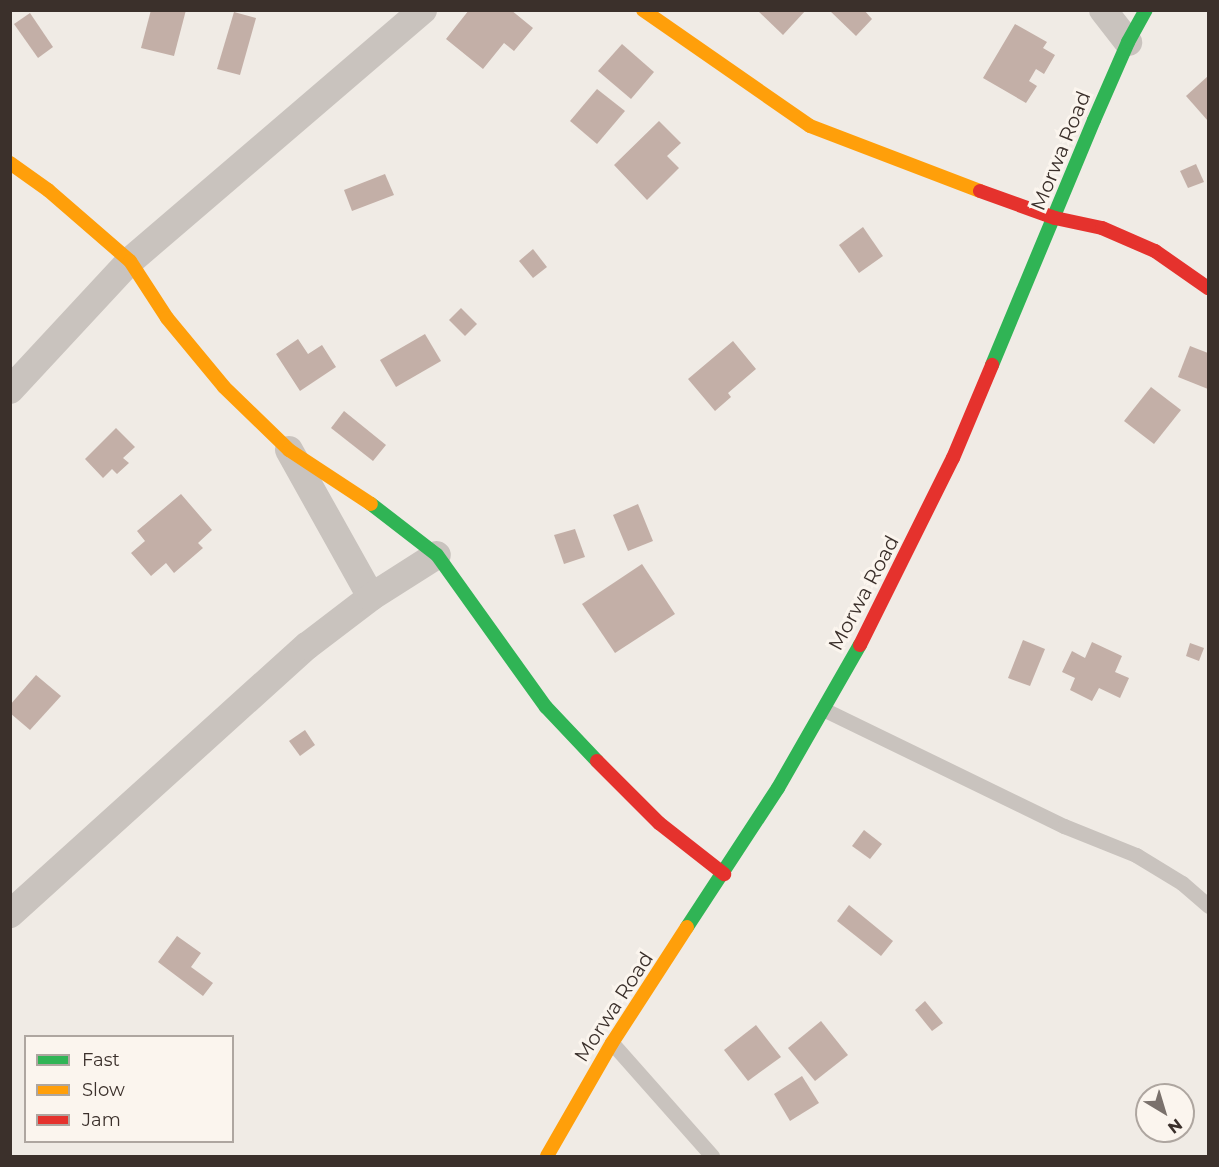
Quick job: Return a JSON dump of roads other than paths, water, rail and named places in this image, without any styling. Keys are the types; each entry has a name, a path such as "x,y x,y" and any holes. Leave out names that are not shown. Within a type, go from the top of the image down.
{"street":[{"path":"10,390 130,261 423,10"},
{"path":"643,10 775,104 810,126 849,143 1055,218 1102,228 1155,251 1209,288"},
{"path":"1103,10 1128,42"},
{"name":"Morwa Road","path":"547,1156 612,1042 724,874 825,710 929,510 1128,42 1146,10"},
{"path":"10,162 48,190 130,261 167,318 224,387 289,450 371,504 437,555 546,706 659,823 724,874"},
{"path":"289,450 371,597"},
{"path":"10,914 307,646 371,597 437,555"}],"lane":[{"path":"825,710 1064,826 1136,855 1182,883 1209,906"},
{"path":"612,1042 712,1156"}]}
